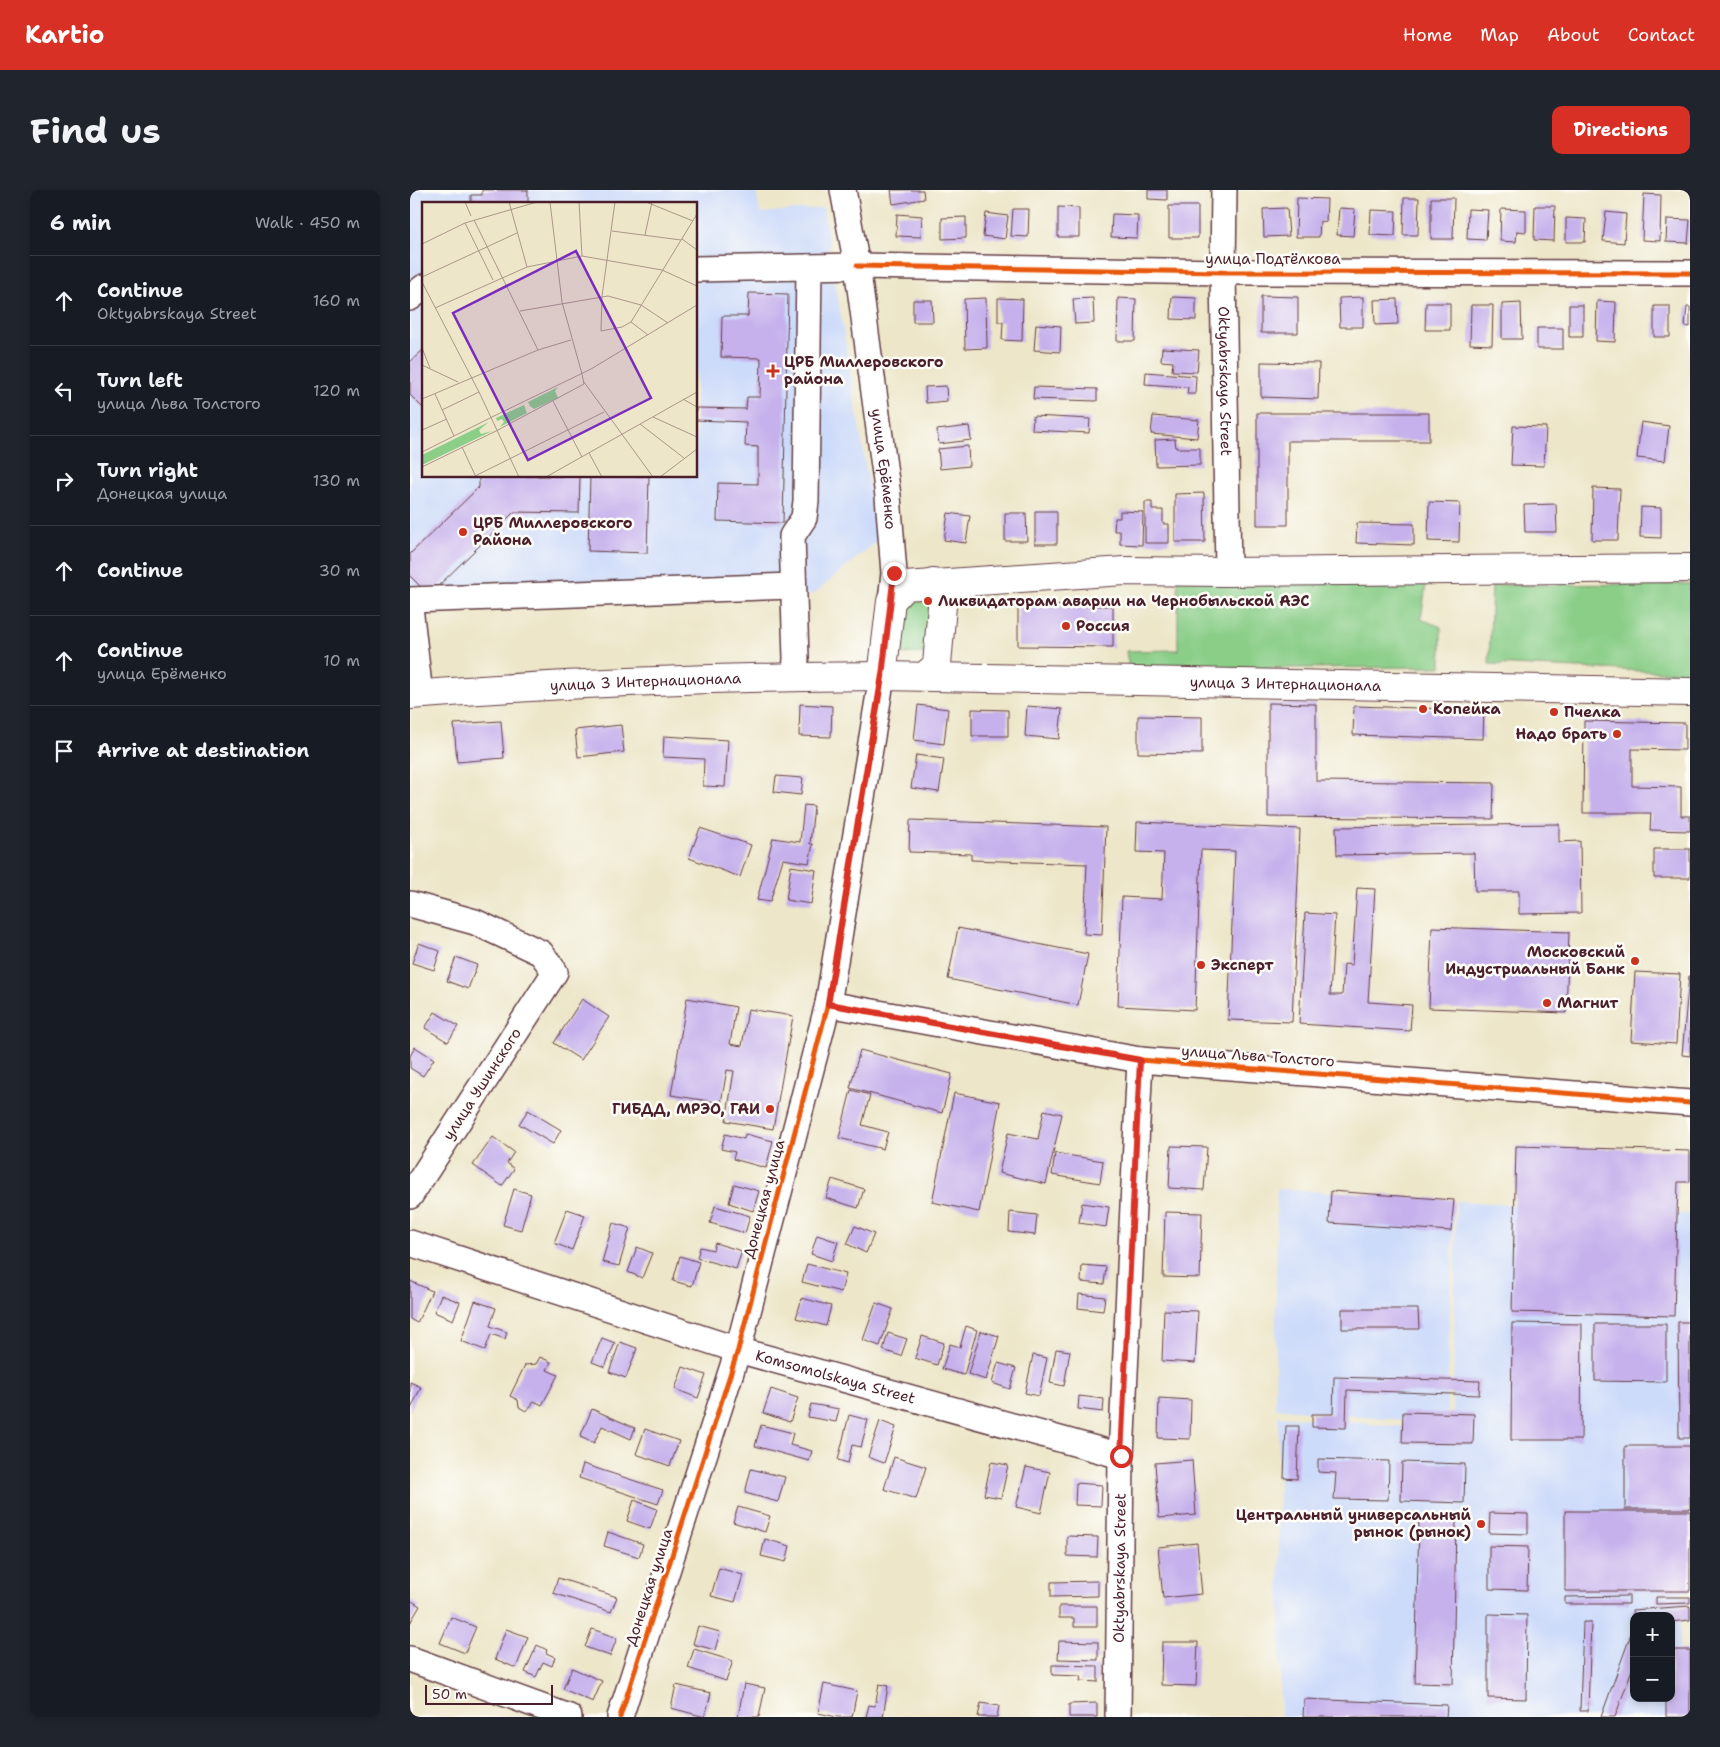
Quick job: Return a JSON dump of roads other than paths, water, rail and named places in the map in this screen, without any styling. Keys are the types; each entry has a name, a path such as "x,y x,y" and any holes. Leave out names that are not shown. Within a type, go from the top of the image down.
{"main road":[{"path":"882,676 897,586 1124,571 1228,572 1690,568"},
{"path":"925,676 937,664 942,594 933,583"},
{"name":"улица 3 Интернационала","path":"415,695 596,684 795,676 925,676 1690,692"}],"street":[{"name":"улица Ерёменко","path":"843,190 857,266 888,496 897,586"},
{"name":"Oktyabrskaya Street","path":"1224,190 1223,272 1228,572"},
{"name":"улица Подтёлкова","path":"698,269 857,266 1223,272 1690,273"},
{"path":"795,676 792,536 804,518 806,501 810,267"},
{"path":"410,298 422,289"},
{"path":"410,600 794,586"},
{"path":"410,607 415,695"},
{"name":"Донецкая улица","path":"620,1717 738,1350 828,1004 882,676"},
{"name":"улица Ушинского","path":"410,904 475,922 542,953 555,972 410,1196"},
{"name":"улица Льва Толстого","path":"828,1004 1140,1060 1690,1103"},
{"name":"Oktyabrskaya Street","path":"1118,1717 1121,1456 1140,1060"},
{"name":"Komsomolskaya Street","path":"410,1243 738,1350 1121,1456"},
{"path":"410,1659 569,1717"}],"place":[{"name":"ЦРБ Миллеровского района","path":"773,371"},
{"name":"ЦРБ Миллеровского Района","path":"463,532"},
{"name":"Ликвидаторам аварии на Чернобыльской АЭС","path":"928,601"},
{"name":"Россия","path":"1066,626"},
{"name":"Копейка","path":"1423,709"},
{"name":"Пчелка","path":"1554,712"},
{"name":"Надо брать","path":"1617,734"},
{"name":"Московский Индустриальный Банк","path":"1635,961"},
{"name":"Эксперт","path":"1201,965"},
{"name":"Магнит","path":"1547,1003"},
{"name":"ГИБДД, МРЭО, ГАИ","path":"770,1109"},
{"name":"Центральный универсальный рынок (рынок)","path":"1481,1524"}]}
